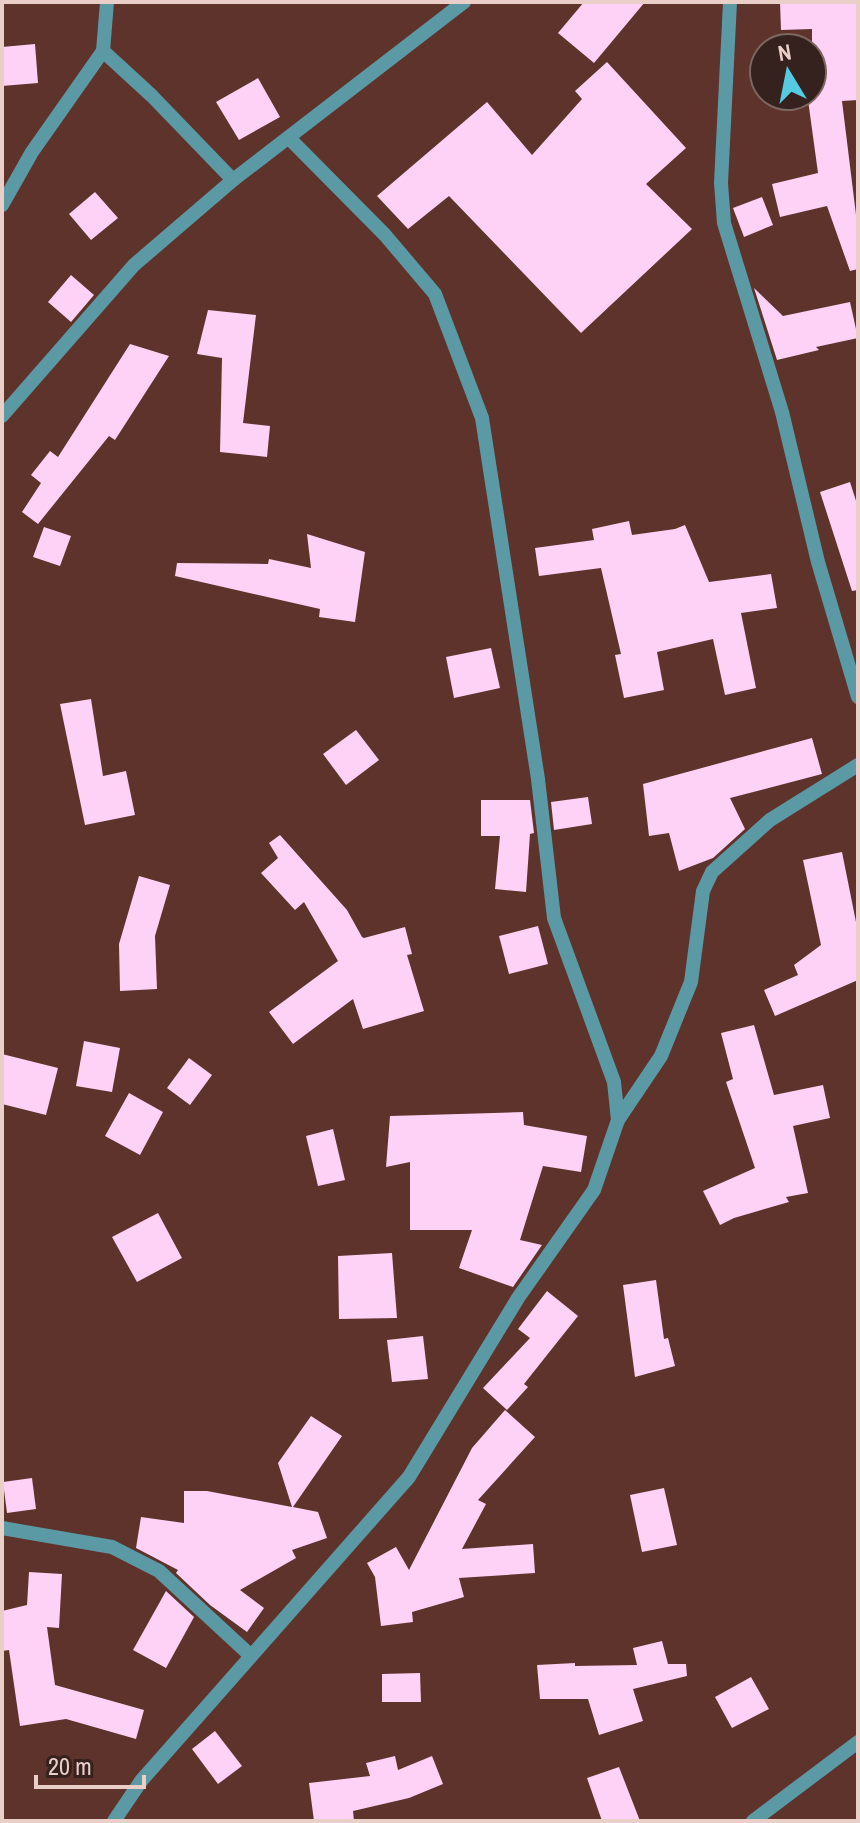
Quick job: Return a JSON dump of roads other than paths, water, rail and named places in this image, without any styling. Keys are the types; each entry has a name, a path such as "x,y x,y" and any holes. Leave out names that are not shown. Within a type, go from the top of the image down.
{"street":[{"path":"2,205 32,152 103,51 107,2"},
{"path":"2,416 134,265 233,180 464,2"},
{"path":"730,2 721,183 724,223 782,412 818,562 858,697"},
{"path":"103,51 152,96 233,180"},
{"path":"289,138 385,235 435,294 482,418 538,779 554,918 614,1082 618,1120"},
{"path":"114,1821 141,1781 409,1477 518,1298 594,1190 618,1120 661,1056 691,982 703,891 712,872 770,820 858,765"},
{"path":"2,1528 112,1547 159,1571 250,1655"},
{"path":"753,1821 858,1742"}]}
